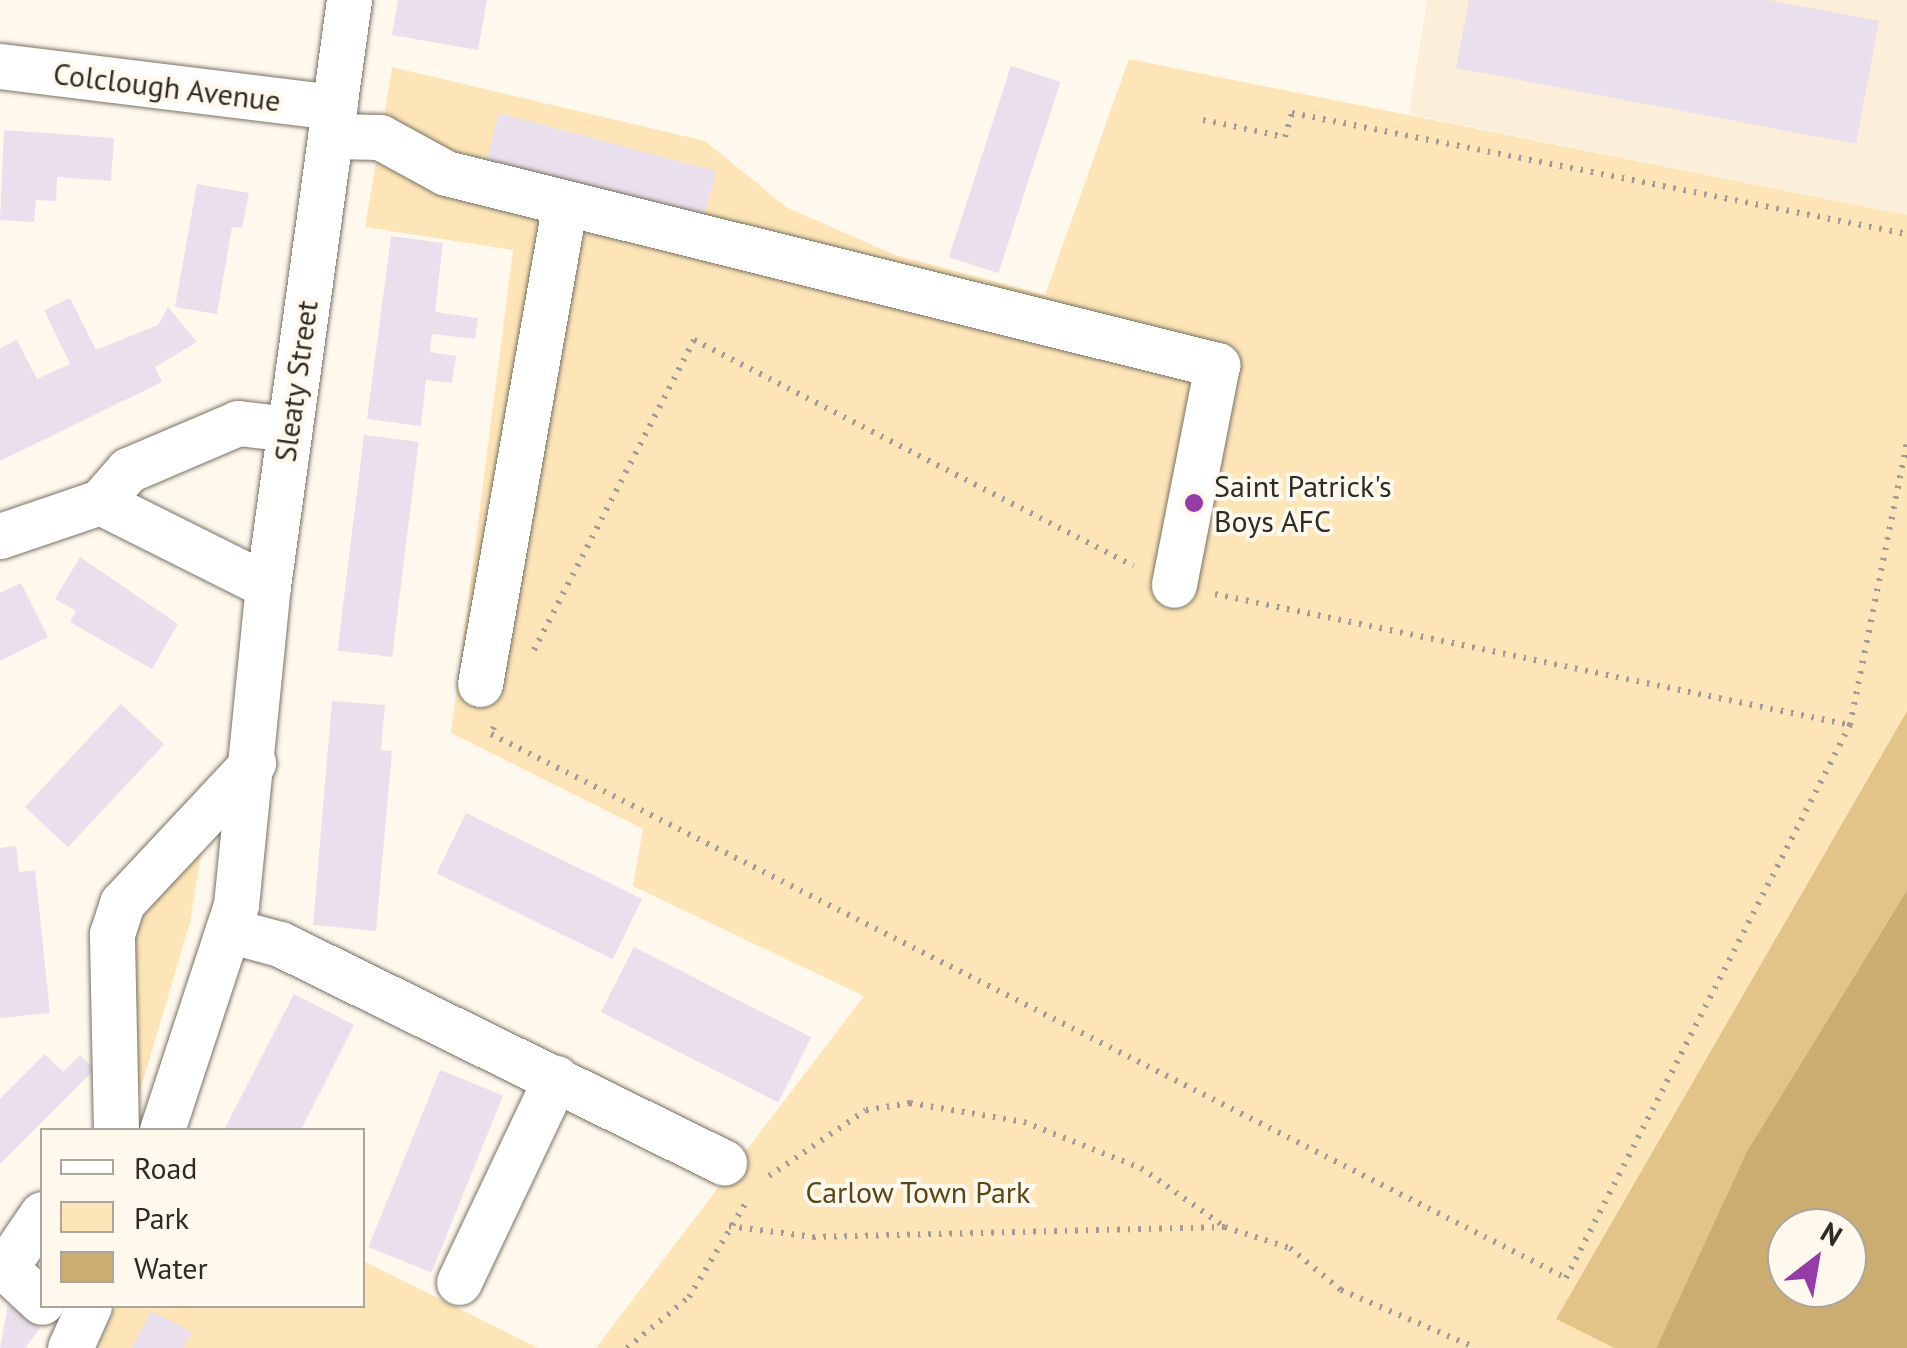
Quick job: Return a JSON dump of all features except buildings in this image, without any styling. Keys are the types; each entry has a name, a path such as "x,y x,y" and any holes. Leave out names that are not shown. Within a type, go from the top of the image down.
{"street":[{"name":"Sleaty Street","path":"163,1128 228,930 253,763 268,586 348,0"},
{"name":"Colclough Avenue","path":"0,66 332,121 380,137 446,174 1218,365 1174,585"},
{"path":"490,700 564,203"},
{"path":"0,536 100,502 128,470 238,423 290,429"},
{"path":"100,502 268,586"},
{"path":"116,1128 112,934 122,903 253,763"},
{"path":"228,930 280,944 556,1078 739,1178"},
{"path":"459,1282 556,1078"},
{"path":"40,1217 2,1267 40,1298"}],"path":[{"path":"1203,120 1286,137 1292,113 1907,234"},
{"path":"526,665 694,340 1174,585 1850,725"},
{"path":"490,700 490,734 1566,1278 1850,725 1907,443"},
{"path":"765,1180 844,1118 918,1104 1073,1140 1141,1168 1224,1227 1290,1248 1342,1290 1476,1348"},
{"path":"627,1348 689,1297 730,1226 739,1178"},
{"path":"730,1226 814,1237 1224,1227"}],"shaded area":[{"path":"1427,0 1907,0 1907,215 1409,114"},
{"path":"1907,711 1907,890 1747,1151 1656,1348 1614,1348 1556,1319"}],"green space":[{"name":"Saint Patrick's Boys AFC","path":"1129,59 1907,215 1907,711 1556,1319 1614,1348 596,1348 864,996 633,886 643,829 451,733 513,250 365,227 392,67 705,141 786,207 895,255 1045,295"},
{"path":"205,829 190,922 135,1108 127,940 139,909"},
{"path":"365,1262 538,1348 97,1348 115,1308 365,1308"}],"water":[{"path":"1907,890 1907,1348 1656,1348 1747,1151"}],"place":[{"name":"Saint Patrick's Boys AFC","path":"1194,503"}],"park label":[{"name":"Carlow Town Park","path":"918,1192"}]}
